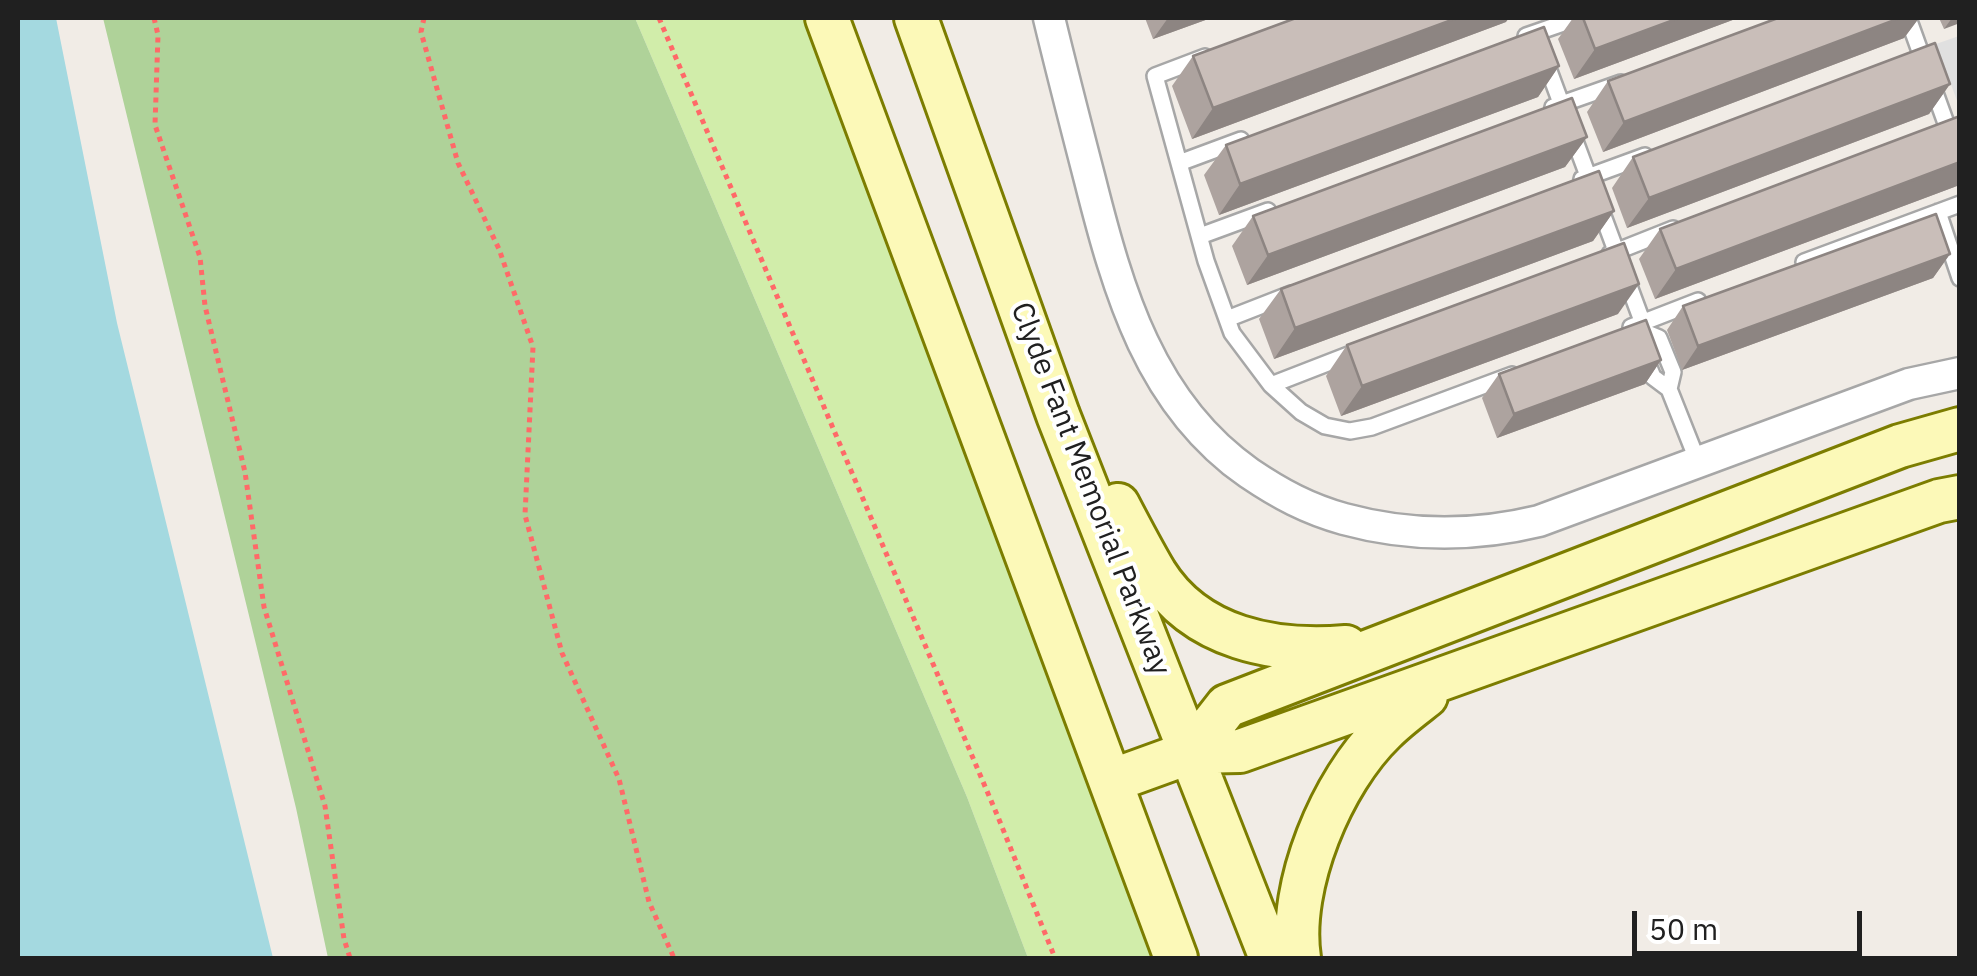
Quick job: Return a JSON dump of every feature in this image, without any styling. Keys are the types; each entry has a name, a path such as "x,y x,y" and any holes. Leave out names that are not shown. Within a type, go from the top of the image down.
{"main road":[{"path":"827,18 1176,958"},
{"name":"Clyde Fant Memorial Parkway","path":"916,18 1058,415 1271,958"},
{"path":"1058,415 1108,486 1156,576 1180,603 1210,626 1258,644 1304,651 1386,643"},
{"path":"1192,752 1228,706 1900,446 1960,430"},
{"path":"1111,781 1192,752 1240,751 1939,501 1960,497"},
{"path":"1299,958 1301,900 1312,857 1350,771 1382,732 1444,680"}],"street":[{"path":"1048,18 1112,269 1160,378 1196,427 1222,454 1281,495 1314,511 1403,532 1471,533 1539,521 1909,384 1960,373"}],"lane":[{"path":"1516,40 1532,25 1578,18"},
{"path":"1908,18 1960,162"},
{"path":"1532,25 1645,327 1660,338 1673,372 1668,390 1698,462"},
{"path":"1222,50 1155,76 1232,333 1271,385 1324,426 1350,431 1372,427 1526,370"},
{"path":"1903,64 1922,57"},
{"path":"1544,110 1636,78"},
{"path":"1927,129 1945,122"},
{"path":"1179,163 1254,136"},
{"path":"1570,184 1663,150"},
{"path":"1200,236 1290,203"},
{"path":"1790,267 1960,204"},
{"path":"1938,212 1960,278"},
{"path":"1598,258 1690,222"},
{"path":"1227,319 1299,290"},
{"path":"1609,336 1645,327 1716,294"},
{"path":"1271,385 1380,343"}],"path":[{"path":"154,18 158,35 155,125 200,257 205,306 246,472 264,607 325,806 350,958"},
{"path":"424,18 422,32 458,163 499,249 533,347 525,514 562,653 620,779 649,902 674,958"},
{"path":"659,18 1055,958"}],"green space":[{"path":"103,18 635,18 967,797 1028,958 328,958 296,808"},
{"path":"635,18 810,18 1157,958 1028,958 967,797"}],"shaded area":[{"path":"1960,36 1959,106 1936,44"}],"water":[{"path":"18,18 56,18 117,323 273,958 18,958"}],"building":[{"path":"1296,18 1457,18 1213,108 1193,56"},
{"path":"1583,18 1679,18 1595,49"},
{"path":"1778,18 1900,18 1624,122 1608,81"},
{"path":"1544,27 1559,66 1240,184 1226,145"},
{"path":"1935,43 1950,84 1649,198 1633,157"},
{"path":"1572,98 1587,137 1268,255 1253,216"},
{"path":"1960,116 1960,162 1676,269 1660,229"},
{"path":"1599,171 1614,211 1295,328 1281,289"},
{"path":"1936,214 1950,254 1698,346 1683,306"},
{"path":"1624,243 1639,284 1362,386 1347,345"},
{"path":"1646,320 1661,360 1514,414 1499,374"}]}
